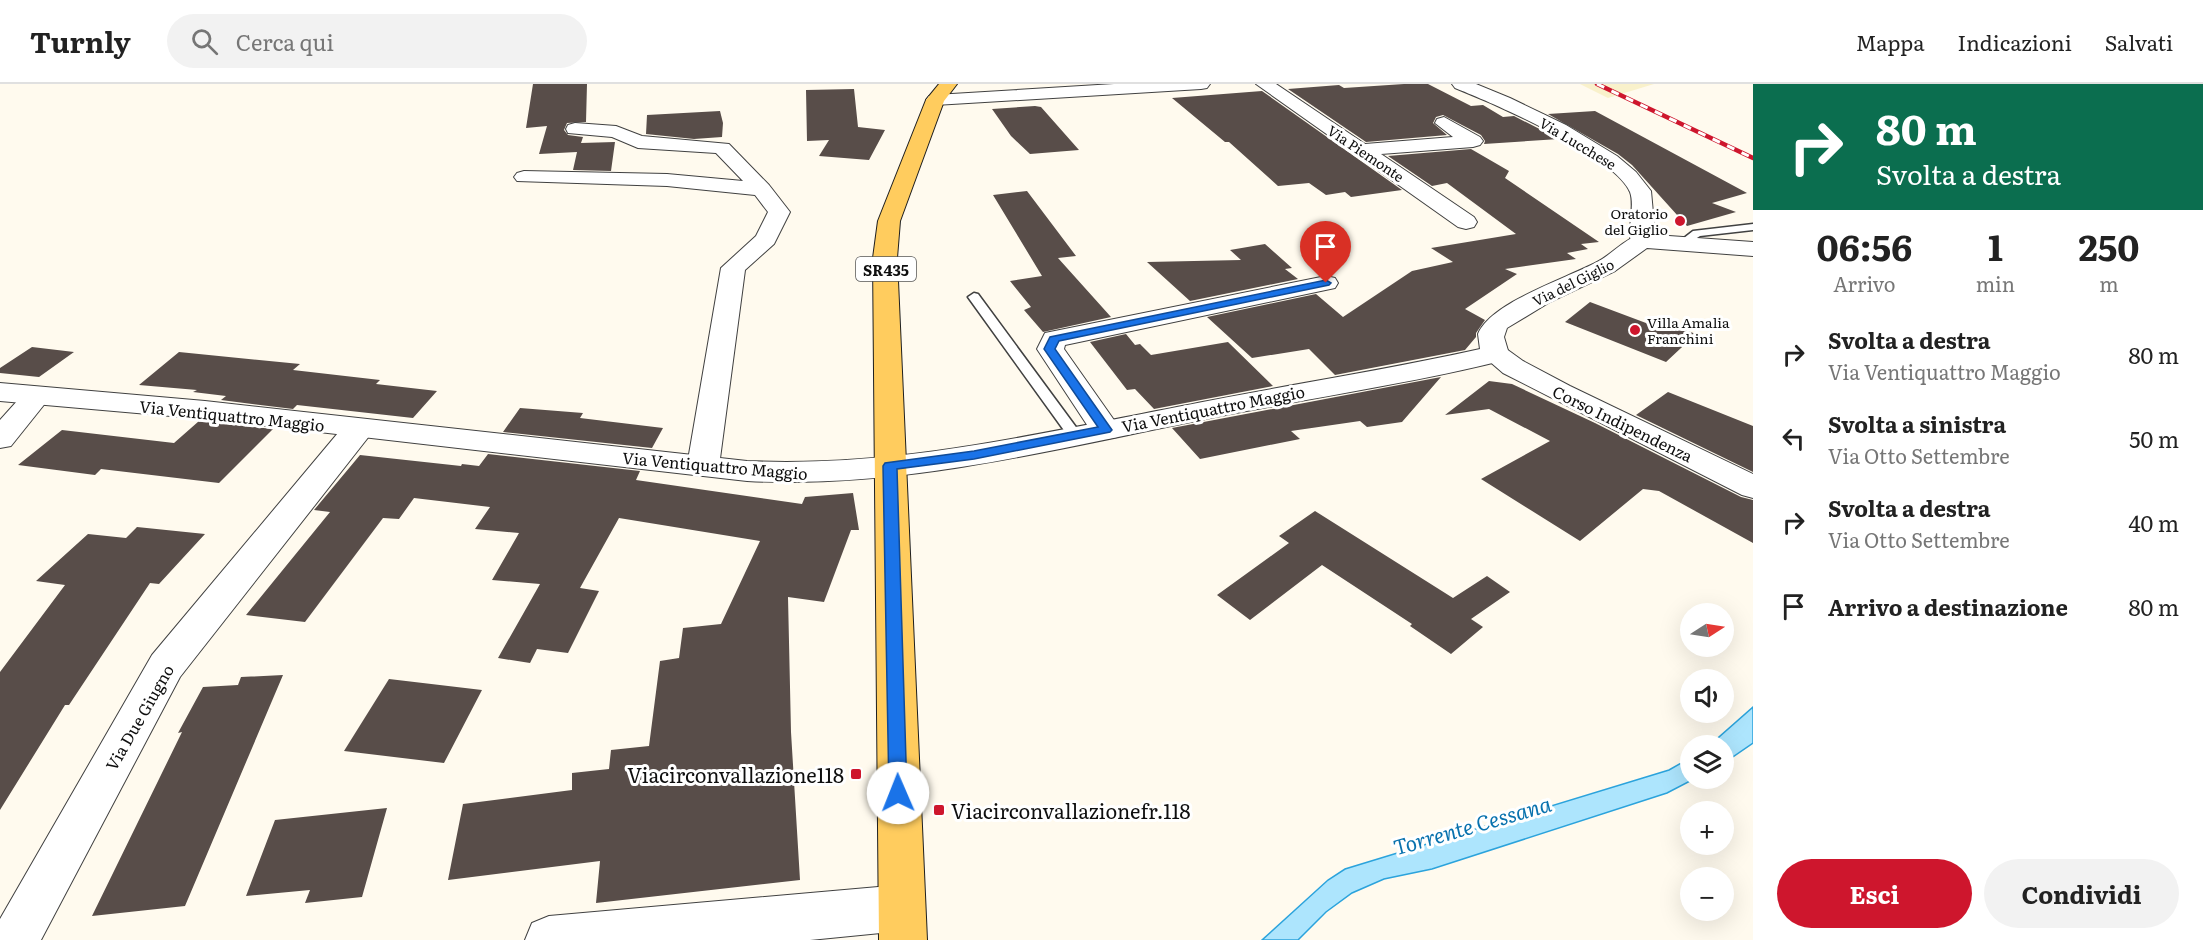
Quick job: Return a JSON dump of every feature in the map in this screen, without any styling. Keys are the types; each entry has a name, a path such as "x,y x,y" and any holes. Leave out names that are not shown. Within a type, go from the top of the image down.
{"main road":[{"name":"SR435","path":"902,924 885,258 889,221 941,92"}],"street":[{"path":"941,92 1201,84"},
{"name":"Via Piemonte","path":"1265,84 1466,222"},
{"name":"Via Lucchese","path":"1461,84 1530,114 1616,165 1632,178 1642,194 1644,229 1641,241"},
{"path":"1362,150 1473,141 1444,123"},
{"path":"575,129 616,132 638,142 722,148 738,162 779,212 765,239 733,268 702,466"},
{"path":"524,177 667,180 762,189"},
{"path":"1641,241 1753,249"},
{"name":"Via del Giglio","path":"1495,354 1489,338 1491,330 1498,322 1567,285 1608,267 1630,252 1641,241"},
{"path":"1106,430 1050,349 1054,339 1326,283"},
{"name":"Via Ventiquattro Maggio","path":"0,392 205,410 702,466 777,473 806,473 890,466 974,455 1495,354"},
{"name":"Corso Indipendenza","path":"1495,354 1513,367 1560,392 1753,487"},
{"path":"0,439 37,396"},
{"name":"Via Due Giugno","path":"15,940 166,666 358,428"},
{"path":"549,940 902,924"}],"lane":[{"path":"1681,245 1697,233 1753,227"},
{"path":"974,297 1076,437"}],"shaded area":[{"path":"1580,84 1654,84 1608,98"}],"water":[{"path":"1753,707 1753,743 1734,756 1734,735 1721,735"},
{"path":"1680,764 1680,786 1667,793 1432,869 1384,879 1352,893 1326,912 1298,940 1262,940 1328,880 1345,869 1669,770"}],"building":[{"path":"533,84 587,84 586,122 567,123 564,130 568,135 583,137 581,143 615,142 611,171 573,170 577,152 539,154 547,126 526,128"},
{"path":"1428,84 1471,106 1483,105 1503,117 1514,116 1559,139 1484,144 1485,141 1481,135 1443,115 1436,117 1433,123 1447,135 1366,142 1288,89 1339,85 1344,88"},
{"path":"854,89 858,127 885,130 869,160 819,156 829,140 807,141 806,90"},
{"path":"1262,91 1402,190 1351,197 1345,192 1326,195 1309,183 1278,186 1229,142 1225,142 1172,98"},
{"path":"1041,107 1079,150 1030,154 1011,136 992,109"},
{"path":"720,111 723,123 722,137 694,139 646,134 647,115"},
{"path":"1595,111 1747,193 1712,203 1736,212 1687,226 1632,165 1618,154 1548,114"},
{"path":"1471,149 1509,171 1505,178 1599,242 1581,244 1588,249 1567,253 1576,259 1505,269 1517,274 1465,309 1485,320 1476,333 1476,337 1465,350 1335,375 1309,349 1252,358 1207,317 1316,294 1343,317 1412,271 1453,262 1431,248 1516,234 1447,183 1432,186 1388,156"},
{"path":"1027,191 1076,256 1058,258 1111,317 1043,332 1024,310 1031,307 1010,281 1042,276 993,195"},
{"path":"1265,244 1292,268 1285,269 1298,279 1190,301 1147,262 1241,260 1230,250"},
{"name":"Villa Amalia Franchini","path":"1590,302 1654,326 1660,321 1696,334 1666,362 1565,322"},
{"path":"1126,334 1135,345 1140,344 1151,355 1228,342 1273,386 1154,409 1135,389 1127,390 1090,342"},
{"path":"32,347 74,352 39,377 0,373 0,368"},
{"path":"179,352 300,364 293,370 380,380 376,384 437,391 413,418 297,405 293,409 221,400 226,396 193,392 197,390 139,385"},
{"path":"1441,377 1402,422 1367,427 1360,421 1291,431 1300,439 1200,459 1172,428"},
{"path":"1489,381 1512,384 1741,497 1753,500 1753,543 1659,491 1643,489 1580,541 1481,479 1550,441 1489,409 1445,415"},
{"path":"1668,392 1753,426 1753,472 1636,415"},
{"path":"520,408 583,413 580,418 663,428 652,448 503,432"},
{"path":"199,421 273,429 219,483 101,469 95,475 18,465 62,430 174,443"},
{"path":"488,454 640,471 636,480 802,504 805,497 853,493 859,530 851,530 824,602 788,597 791,732 800,880 596,903 600,861 448,880 463,804 572,790 572,773 609,769 611,750 649,746 660,661 679,658 683,628 721,624 760,541 619,518 580,588 599,591 568,653 537,649 530,663 498,658 540,584 492,580 519,533 475,529 490,507 414,498 399,519 383,518 305,622 246,615 330,512 314,510 360,455 479,466"},
{"path":"1315,511 1453,598 1487,576 1510,592 1471,619 1483,627 1451,654 1410,626 1412,624 1322,565 1250,620 1217,595 1289,543 1279,536"},
{"path":"137,527 205,534 159,584 150,583 69,705 65,705 0,810 0,672 65,585 36,581 88,534 126,538"},
{"path":"283,675 185,906 92,916 182,732 178,733 203,687 238,685 241,677"},
{"path":"389,679 482,690 444,763 344,751"},
{"path":"387,808 362,897 305,903 310,890 246,896 275,820"}],"railway":[{"path":"1597,84 1753,158"}],"place":[{"name":"Oratorio del Giglio","path":"1680,221"},
{"name":"Villa Amalia Franchini","path":"1635,330"},
{"name":"Viacirconvallazione118","path":"856,774"},
{"name":"Viacirconvallazionefr.118","path":"939,810"}],"route":[{"path":"898,793 890,466 974,455 1106,430 1050,349 1054,339 1326,283"}],"water label":[{"name":"Torrente Cessana","path":"1472,824"}]}
